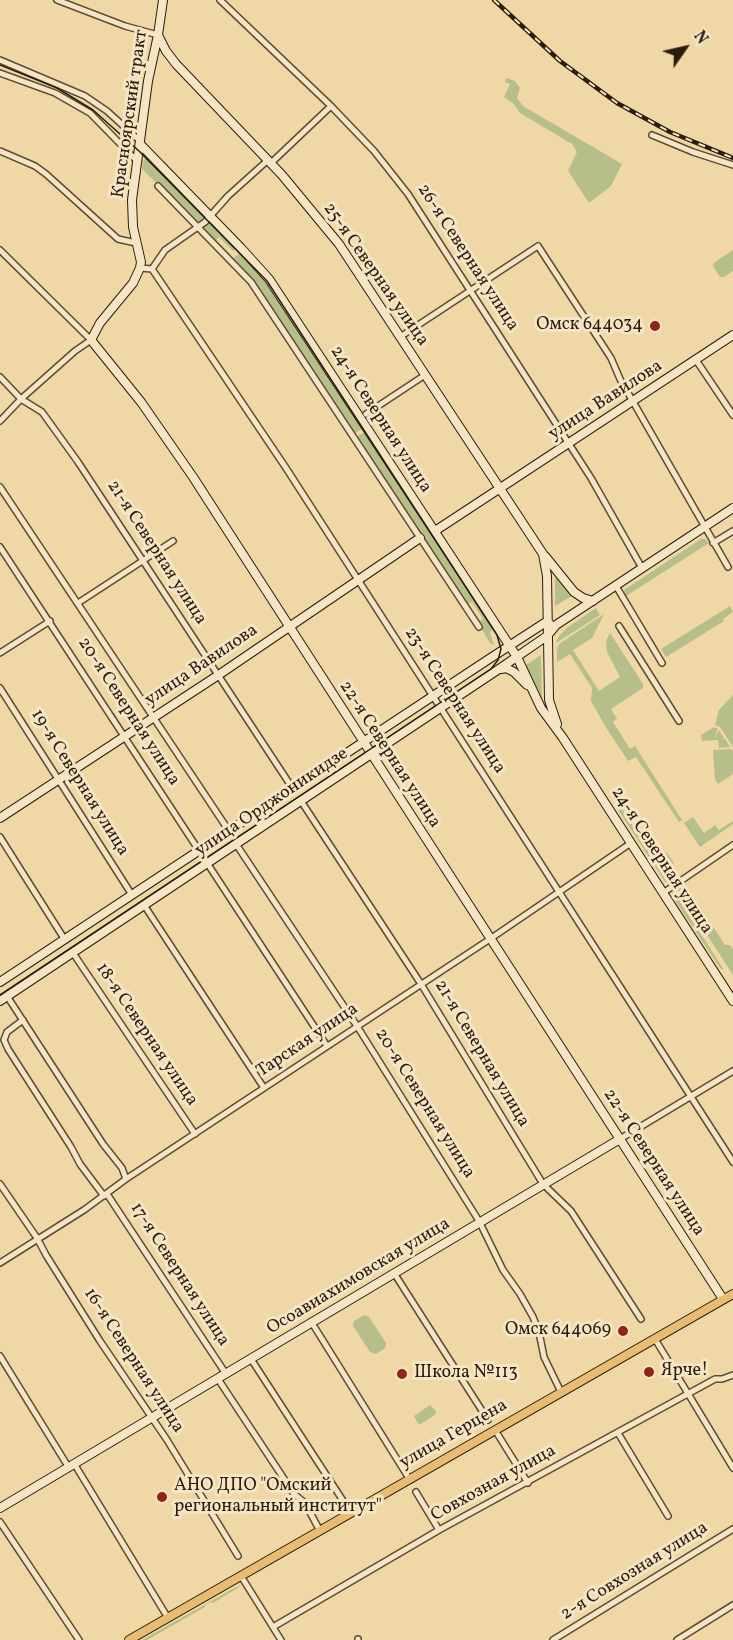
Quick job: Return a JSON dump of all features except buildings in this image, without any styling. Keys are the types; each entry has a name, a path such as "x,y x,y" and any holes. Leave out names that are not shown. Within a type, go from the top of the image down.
{"main road":[{"name":"Красноярский тракт","path":"140,268 132,200 148,81 163,0"},
{"name":"25-я Северная улица","path":"158,35 176,64 269,162 339,244 543,554 547,576 546,622"},
{"name":"24-я Северная улица","path":"140,143 269,279 510,646 541,708 563,738 733,1001"},
{"path":"92,340 100,323 133,283 140,268"},
{"name":"улица Вавилова","path":"435,531 733,335"},
{"name":"22-я Северная улица","path":"92,340 141,402 180,458 723,1299"},
{"name":"улица Орджоникидзе","path":"4,998 517,657 547,636 556,625 733,508"},
{"name":"улица Вавилова","path":"0,818 217,676 420,538"},
{"path":"543,554 574,592 593,601"},
{"name":"24-я Северная улица","path":"546,622 549,700 552,714 563,738"},
{"path":"546,622 556,625"},
{"name":"улица Орджоникидзе","path":"0,982 546,622"},
{"path":"499,669 510,669 531,689"},
{"name":"Осоавиахимовская улица","path":"0,1508 620,1139"},
{"name":"улица Герцена","path":"129,1640 733,1294"}],"street":[{"path":"57,0 125,26 158,35"},
{"name":"26-я Северная улица","path":"220,0 331,106 374,151 408,194 569,443 642,568"},
{"name":"24-я Северная улица","path":"0,60 85,96 106,111 140,143"},
{"path":"0,73 55,93 90,113 137,162"},
{"path":"140,268 152,269 165,250 211,217 228,196 331,106"},
{"path":"652,135 733,165"},
{"path":"0,151 46,174 118,239 136,243"},
{"name":"24-я Северная улица","path":"158,186 251,282 479,627"},
{"path":"400,337 538,246 611,358 620,379 728,567"},
{"name":"22-я Северная улица","path":"0,249 92,340"},
{"name":"23-я Северная улица","path":"152,269 358,579 733,1162"},
{"path":"0,421 75,351 92,340"},
{"path":"696,360 733,415"},
{"path":"366,414 425,375"},
{"name":"21-я Северная улица","path":"0,377 21,399 42,412 143,560 293,789"},
{"name":"20-я Северная улица","path":"0,488 229,831"},
{"path":"713,543 733,531"},
{"path":"78,603 173,541"},
{"name":"20-я Северная улица","path":"0,547 327,1046"},
{"path":"616,586 662,663"},
{"path":"0,653 50,621"},
{"path":"619,626 679,721"},
{"name":"19-я Северная улица","path":"0,688 132,895"},
{"name":"21-я Северная улица","path":"301,801 421,984 543,1184 571,1211 641,1319"},
{"path":"0,837 65,940"},
{"name":"Тарская улица","path":"0,1263 631,843"},
{"name":"20-я Северная улица","path":"236,844 357,1026 479,1221 503,1270 533,1317 544,1358 561,1392"},
{"path":"663,893 733,845"},
{"path":"144,905 264,1088"},
{"name":"18-я Северная улица","path":"73,952 195,1134"},
{"name":"17-я Северная улица","path":"4,998 23,1020 103,1144 122,1168 126,1179"},
{"name":"17-я Северная улица","path":"23,1020 7,1032 4,1040 8,1049 80,1164 105,1195 226,1374"},
{"name":"Осоавиахимовская улица","path":"620,1139 733,1071"},
{"name":"16-я Северная улица","path":"0,1184 38,1238 46,1255 238,1556"},
{"path":"394,1273 488,1420"},
{"path":"312,1323 410,1480"},
{"path":"655,1339 733,1468"},
{"path":"0,1356 168,1618"},
{"name":"17-я Северная улица","path":"251,1359 351,1513"},
{"name":"Совхозная улица","path":"273,1627 439,1530 715,1379 733,1375"},
{"path":"218,1379 294,1494 305,1503 320,1531"},
{"path":"495,1430 528,1482"},
{"path":"618,1433 668,1516"},
{"path":"416,1492 439,1530"},
{"path":"0,1522 78,1640"},
{"name":"2-я Совхозная улица","path":"553,1640 733,1528"},
{"path":"241,1576 281,1640"},
{"path":"677,1640 733,1605"}],"green space":[{"path":"506,78 515,81 520,88 517,98 523,106 622,164 611,186 589,203 568,171 577,152 572,144 520,113 514,104 504,97 510,84 505,82"},
{"path":"146,158 204,214 201,222 197,223 142,169"},
{"path":"209,223 212,223 237,247 233,251 219,237 216,240 230,254 228,256 204,230"},
{"path":"733,250 733,271 720,277 713,266 715,262"},
{"path":"241,251 264,278 363,428 354,434 316,376 232,260"},
{"path":"367,430 494,627 490,632 494,645 490,643 481,628 483,626 480,621 483,619 472,602 468,604 357,437"},
{"path":"701,539 709,543 626,596 624,590"},
{"path":"557,575 572,596 555,606 555,579"},
{"path":"730,606 733,612 723,619 724,621 666,657 661,649"},
{"path":"596,608 600,615 556,643 568,627"},
{"path":"604,614 592,638 573,650 599,691 620,677 607,652 606,641 610,633 643,684 643,688 611,709 617,719 613,722 630,749 635,746 682,820 679,822 636,757 628,761 605,726 591,701 592,688 570,654 557,662 559,644"},
{"path":"541,655 542,698 526,665"},
{"path":"733,695 733,747 720,727 715,725 719,710"},
{"path":"714,727 718,729 714,739 719,730 724,738 722,739 725,739 730,747 719,748 718,740 702,741 701,735"},
{"path":"731,749 733,751 733,774 718,784 715,780 713,750"},
{"path":"620,806 669,882 665,882 617,808"},
{"path":"693,817 704,833 715,825 719,830 733,821 733,824 700,847 684,823"},
{"path":"649,845 667,853 674,863 668,868 663,867"},
{"path":"684,882 725,945 730,945 733,949 733,975 677,888"},
{"path":"673,890 724,970 720,968 672,896"},
{"path":"365,1315 369,1317 386,1343 385,1348 376,1354 370,1352 353,1326 354,1321"},
{"path":"430,1405 436,1414 418,1424 414,1416"},
{"path":"241,1586 147,1640 142,1640 236,1587"}],"tram line":[{"path":"0,65 57,88 93,110 139,151 267,281 497,635 501,649 498,660 491,669 0,995"}],"railway":[{"path":"494,0 560,61 617,103 670,132 733,158"}],"place":[{"name":"Омск 644034","path":"655,326"},
{"name":"Омск 644069","path":"623,1331"},
{"name":"Ярче!","path":"649,1372"},
{"name":"Школа №113","path":"402,1374"},
{"name":"АНО ДПО \"Омский региональный институт\"","path":"162,1497"}]}
